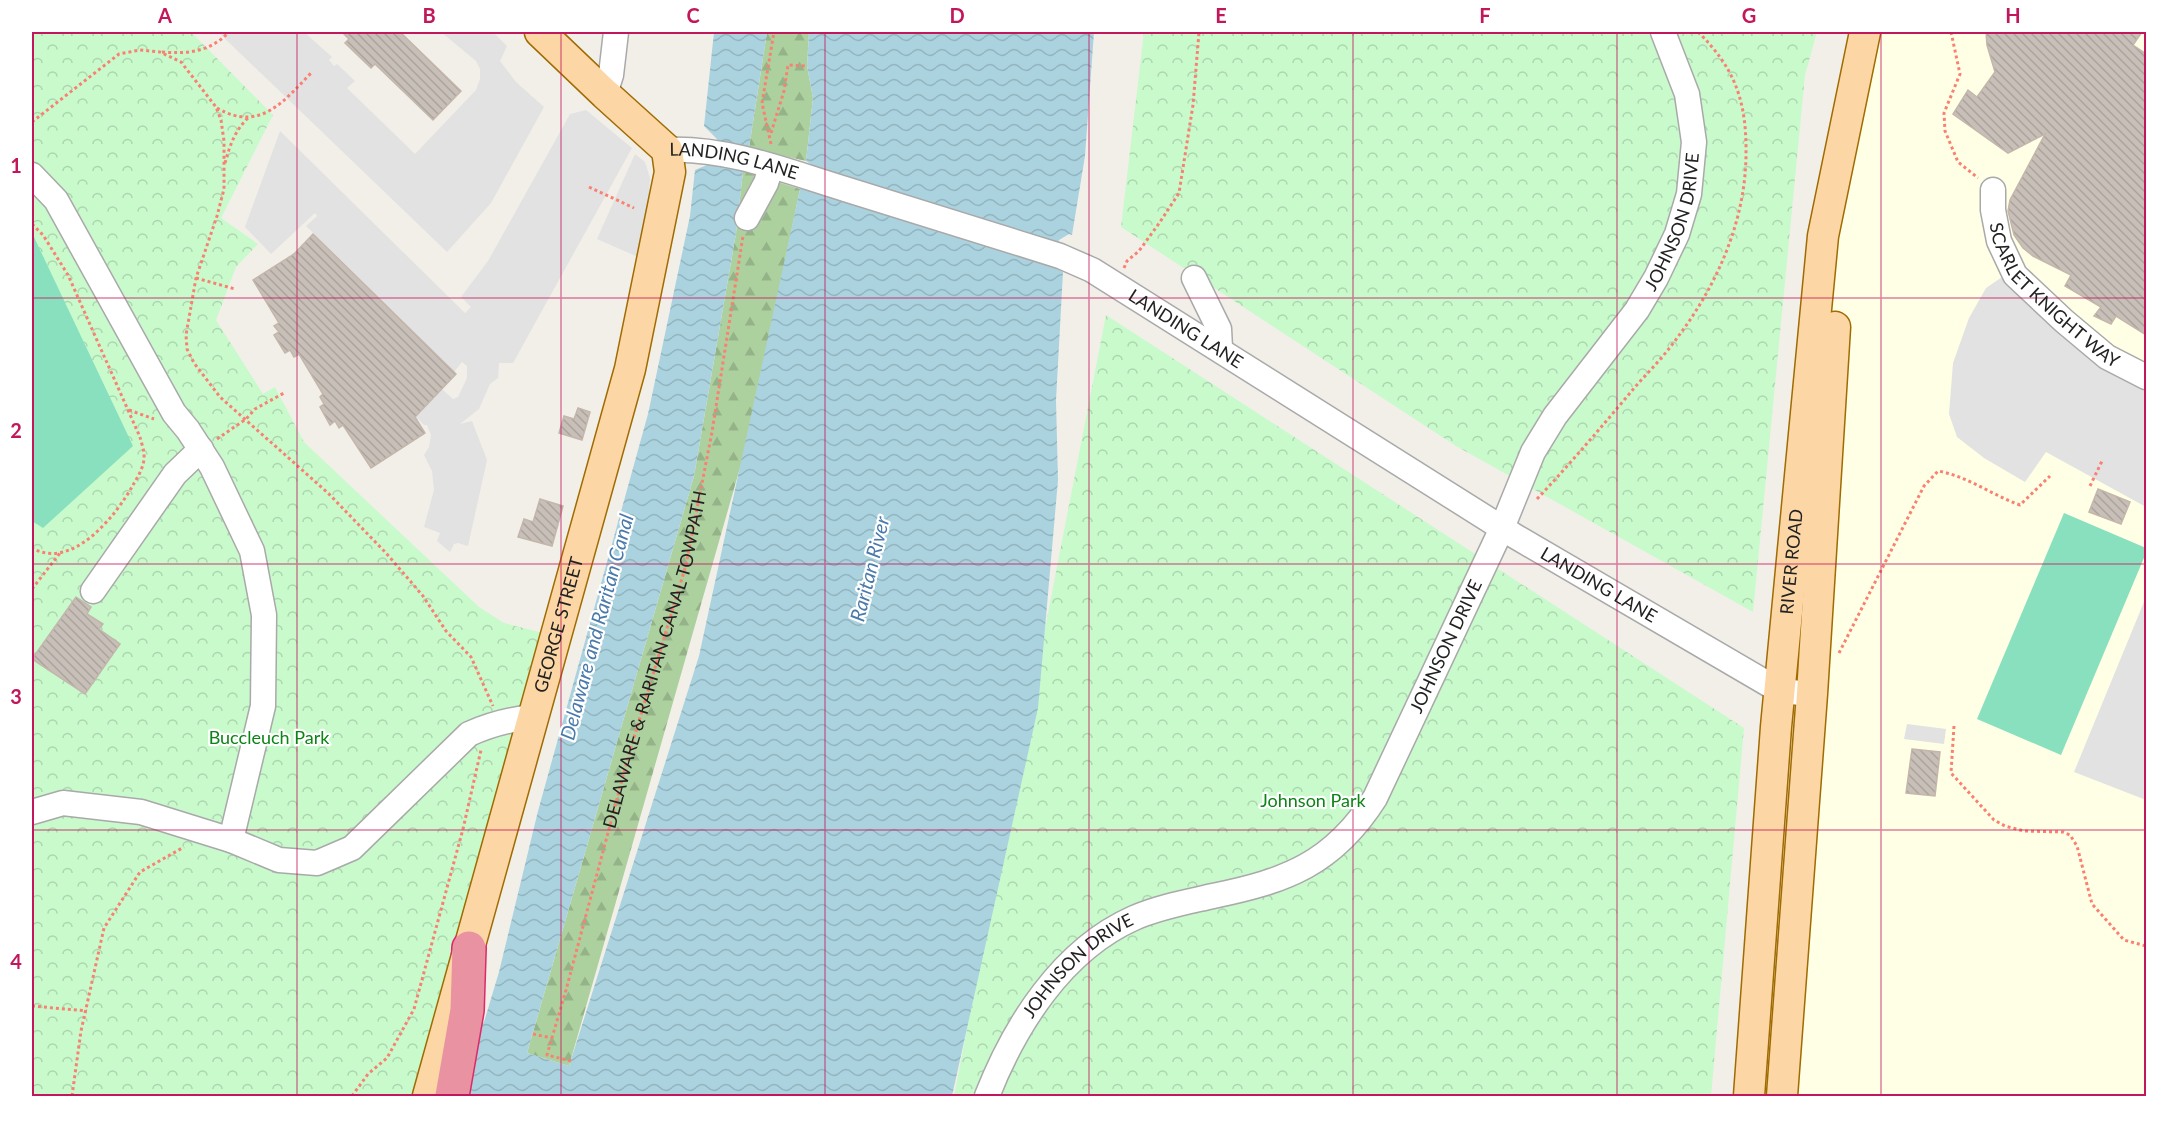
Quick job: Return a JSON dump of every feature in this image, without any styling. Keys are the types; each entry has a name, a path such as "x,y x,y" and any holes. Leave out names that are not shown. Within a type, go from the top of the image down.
{"highway":[{"path":"452,1096 467,1010 470,948"}],"main road":[{"name":"LANDING LANE","path":"540,32 667,150"},
{"name":"RIVER ROAD","path":"1749,1096 1780,691 1823,236 1865,32"},
{"name":"RIVER ROAD","path":"1782,1096 1812,694 1836,310 1865,32"},
{"name":"GEORGE STREET","path":"428,1096 630,369 670,172 667,150"}],"street":[{"path":"605,94 611,75 616,32"},
{"name":"JOHNSON DRIVE","path":"987,1096 1015,1039 1036,1004 1062,971 1097,938 1136,917 1184,902 1259,886 1300,871 1336,846 1375,798 1502,528 1533,452 1555,417 1637,310 1656,278 1677,234 1689,194 1694,142 1687,94 1663,32"},
{"name":"LANDING LANE","path":"667,150 692,149 769,159 796,174 1060,256 1092,270 1220,348 1502,528 1780,691 1812,694"},
{"path":"747,218 766,183 769,159"},
{"path":"32,175 56,200 174,413 212,467 252,551 264,615 263,706 231,840"},
{"name":"SCARLET KNIGHT WAY","path":"1992,190 1999,241 2015,275 2107,357 2146,377"},
{"path":"1194,278 1220,329 1220,348"},
{"path":"93,591 175,474 201,449"},
{"path":"32,812 63,802 141,812 231,840 279,860 317,863 352,848 469,734 509,719 534,717"}],"path":[{"path":"32,122 119,54 140,50 185,54 201,51 228,32"},
{"path":"771,135 762,103 774,32"},
{"path":"1124,269 1127,261 1139,251 1179,193 1193,105 1199,32"},
{"path":"1951,32 1960,74 1944,113 1945,130 1958,162 1992,190"},
{"path":"160,52 182,62 216,107 221,120 224,141 224,189 196,278 186,335 187,349 194,363 220,397 328,493 386,553 423,596 446,631 471,657 493,708"},
{"path":"769,159 771,135 784,91 788,65 807,66"},
{"path":"216,107 230,115 259,116 276,107 312,72"},
{"path":"224,168 229,149 239,127 249,117"},
{"path":"589,187 634,208"},
{"path":"32,224 69,275 140,436 144,456 140,472 130,491 108,523 78,546 60,553 38,552 32,548"},
{"name":"DELAWARE & RARITAN CANAL TOWPATH","path":"570,1061 547,1055 629,754 686,565 712,432 739,258"},
{"path":"196,278 235,289"},
{"path":"201,449 246,419 255,408 284,393"},
{"path":"2090,486 2103,459"},
{"path":"1836,659 1924,486 1938,471 1955,474 2020,505 2050,476"},
{"path":"32,589 60,553"},
{"path":"1954,726 1951,773 1994,820 2005,826 2024,831 2063,832 2070,835 2077,846 2092,904 2124,940 2146,946"},
{"path":"352,1096 368,1074 387,1058 414,1009 463,830 483,743"},
{"path":"72,1096 81,1031 104,928 140,872 208,833"},
{"path":"32,1006 87,1011"},
{"path":"533,1034 552,1038"}],"shaded area":[{"path":"218,32 304,32 332,57 329,60 334,66 337,64 355,81 347,88 415,154 476,90 480,79 480,69 476,61 441,32 493,32 507,46 500,61 516,82 544,107 491,203 447,252"},
{"path":"1865,32 2146,32 2146,1096 1794,1096 1824,743 1780,691 1809,396"},
{"path":"586,110 632,148 513,363 499,363 498,378 490,384 479,409 460,424 472,421 487,460 468,546 454,544 450,552 437,541 440,533 424,527 434,490 432,471 424,455 429,447 431,435 427,425 415,416 442,389 453,399 458,397 467,378 467,366 462,362 454,372 306,226 317,216 315,213 271,254 245,227 280,131 465,313 471,307 461,297 488,261 570,114"},
{"path":"635,154 645,162 650,178 648,209 638,257 597,239"},
{"path":"2008,273 2045,318 2081,352 2146,388 2146,507 2046,452 2025,482 1984,458 1957,437 1949,414 1953,363 1969,318 1986,288"},
{"path":"2146,597 2146,800 2074,772"},
{"path":"1907,724 1946,729 1944,744 1904,739"}],"green space":[{"name":"Buccleuch Park","path":"32,32 191,32 273,115 221,218 258,244 236,267 216,320 263,394 275,387 304,442 479,607 504,623 547,634 416,1096 32,1096"},
{"path":"767,32 809,32 807,66 813,98 806,161 749,148"},
{"path":"1144,32 1817,32 1805,75 1753,612 1456,446 1121,227"},
{"path":"743,171 800,189 748,440 569,1066 527,1053 694,476 736,233"},
{"path":"32,235 133,446 43,528 32,521"},
{"name":"Johnson Park","path":"1106,315 1744,728 1711,1096 954,1096"},
{"path":"2064,513 2146,548 2146,553 2061,755 1977,719"}],"water":[{"path":"714,32 767,32 749,148 743,171 736,233 694,476 527,1053 569,1066 699,656 800,189 811,185 815,167 806,161 813,98 807,66 809,32 1094,32 1085,156 1072,235 1069,234 1059,240 1053,266 1063,272 1056,400 1058,480 1038,708 952,1096 462,1096 475,1029 484,1022 499,972 538,811 648,414 690,216 695,170 714,162 717,139 704,126"}],"building":[{"path":"342,32 400,32 461,91 433,120 375,64 371,68 345,43 349,39"},
{"path":"1986,32 2142,32 2133,45 2146,54 2146,335 2116,316 2111,324 2094,316 2101,307 2065,286 2071,275 2033,256 2023,248 2014,235 2008,211 2010,200 2045,134 2008,153 1953,114 1968,90 1977,97 1995,72 1987,45"},
{"path":"313,234 456,374 415,417 425,433 371,468 343,425 339,428 335,421 330,425 320,407 324,404 320,397 323,394 299,354 294,357 290,350 285,353 274,335 279,332 274,326 279,323 253,280 294,254"},
{"path":"578,408 590,412 582,440 559,433 564,416 574,419"},
{"path":"2098,489 2130,502 2121,524 2089,512"},
{"path":"540,499 563,506 552,546 518,537 524,519 533,522"},
{"path":"76,597 91,607 87,614 103,624 99,629 120,644 85,694 32,659"},
{"path":"1912,749 1940,752 1935,796 1906,793"}],"water label":[{"name":"Raritan River","path":"870,569"},
{"name":"Delaware and Raritan Canal","path":"597,627"}]}
